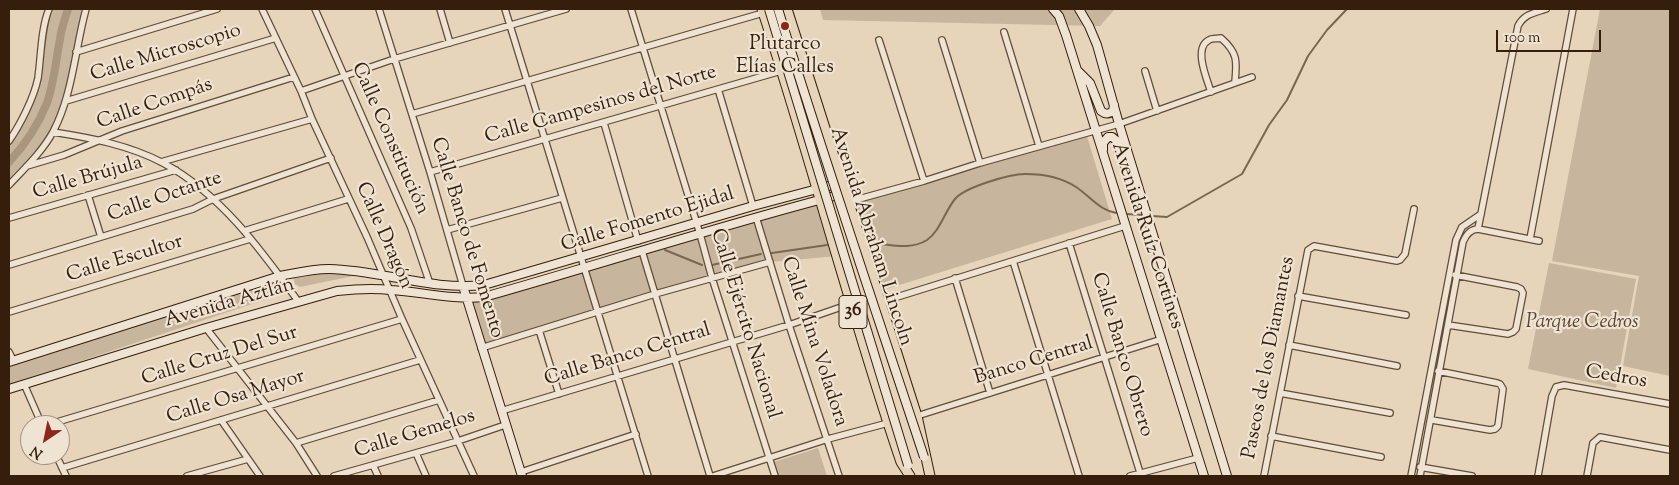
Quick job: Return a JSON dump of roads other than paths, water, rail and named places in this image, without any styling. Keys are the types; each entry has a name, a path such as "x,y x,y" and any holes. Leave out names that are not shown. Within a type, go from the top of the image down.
{"main road":[{"name":"Avenida Abraham Lincoln","path":"778,9 846,223 930,476"},
{"name":"Avenida Abraham Lincoln","path":"787,9 916,416 930,476"},
{"name":"Avenida Ruíz Cortines","path":"1053,9 1059,16 1077,69 1204,476"},
{"name":"Avenida Ruíz Cortines","path":"1079,9 1097,45 1119,124 1227,476"},
{"name":"Avenida Abraham Lincoln","path":"765,10 781,71 828,223 850,304 901,462 911,476"},
{"name":"36","path":"765,10 827,198 911,476"},
{"path":"1077,69 1090,83 1101,111 1110,114 1114,105"},
{"path":"1103,152 1104,139 1115,138 1130,181 1143,200"},
{"name":"Calle Fomento Ejidal","path":"463,286 484,285 753,206 842,182"},
{"name":"Calle Fomento Ejidal","path":"467,299 484,297 584,269 756,217 820,200 847,198"},
{"path":"828,223 829,219 836,213 844,212 854,216"},
{"name":"Avenida Aztlán","path":"11,361 280,276 314,269 383,276 430,284 463,286"},
{"name":"Calle Banco de Fomento","path":"463,286 521,474"},
{"name":"Avenida Aztlán","path":"9,389 206,328 343,290 389,289 467,299"}],"street":[{"path":"9,141 34,93 38,80 45,22 49,9"},
{"path":"9,185 53,132 66,101 86,9"},
{"path":"76,52 217,9"},
{"name":"Calle Dragón","path":"262,9 301,91 312,120 367,237 420,360 474,476"},
{"name":"Calle Constitución","path":"315,9 343,76 412,228 430,284"},
{"name":"Calle Banco de Fomento","path":"379,9 430,172 463,286"},
{"path":"440,9 450,43"},
{"path":"505,9 648,476"},
{"path":"301,91 394,59 566,9"},
{"name":"Calle Ejército Nacional","path":"631,9 662,106 712,278 775,476"},
{"path":"1478,229 1518,26 1527,15 1546,9"},
{"path":"1530,239 1573,9"},
{"path":"412,114 643,48 765,10"},
{"path":"1004,32 1038,146"},
{"name":"Calle Microscopio","path":"66,101 276,38"},
{"path":"1210,92 1200,55 1203,46 1209,40 1221,38 1231,46 1236,57 1235,82"},
{"path":"879,40 924,181"},
{"path":"942,40 980,163"},
{"name":"Calle Campesinos del Norte","path":"430,172 781,71"},
{"path":"1145,71 1157,111"},
{"path":"847,198 924,181 1038,146 1119,124 1252,77"},
{"name":"Calle Compás","path":"26,166 64,155 122,130 294,78"},
{"path":"718,89 753,206"},
{"name":"Calle Brújula","path":"161,162 312,120"},
{"path":"604,123 638,241"},
{"path":"53,132 101,140 129,149 176,170 213,199 244,231 298,301"},
{"name":"Calle Octante","path":"9,265 193,209 213,199 331,158"},
{"name":"Calle Brújula","path":"9,218 176,170"},
{"path":"88,195 101,237"},
{"path":"447,230 562,198"},
{"path":"244,231 348,200"},
{"name":"Paseos de los Diamantes","path":"1264,476 1308,250 1314,246 1400,260 1404,254 1414,209"},
{"path":"1412,476 1458,233 1467,223 1481,214"},
{"name":"Calle Mina Voladora","path":"756,217 788,325 828,438 839,476"},
{"path":"880,302 1125,226"},
{"path":"1420,476 1432,420 1463,242 1469,232 1474,229 1539,241"},
{"name":"Calle Escultor","path":"9,312 250,239"},
{"name":"Calle Banco Obrero","path":"1069,243 1141,475"},
{"path":"642,251 711,476 828,438 888,423"},
{"path":"1013,261 1079,476"},
{"path":"481,348 655,294 770,262"},
{"path":"1448,325 1508,334 1513,332 1516,329 1523,293 1517,287 1450,274"},
{"path":"955,278 990,392"},
{"path":"1298,296 1406,314"},
{"name":"Calle Banco Central","path":"501,411 788,325 850,304"},
{"name":"Calle Cruz Del Sur","path":"70,418 402,319"},
{"path":"206,328 296,443 317,476"},
{"path":"539,330 559,394"},
{"name":"Banco Central","path":"916,416 1162,339"},
{"path":"1289,345 1397,366"},
{"path":"9,352 11,361"},
{"name":"Calle Osa Mayor","path":"62,468 420,360"},
{"path":"1432,370 1500,384 1503,388 1498,426 1495,429 1490,430 1432,420"},
{"path":"24,384 38,415"},
{"name":"Cedros","path":"1538,476 1552,396 1556,387 1564,385 1670,404"},
{"path":"1280,393 1390,413"},
{"path":"296,443 439,400"},
{"path":"221,420 260,476"},
{"name":"Calle Gemelos","path":"334,476 458,441 505,425"},
{"path":"521,474 636,434"},
{"path":"1271,436 1381,457"},
{"path":"1587,476 1592,443 1600,437 1670,450"},
{"path":"416,453 426,476"},
{"path":"187,476 248,458"},
{"path":"1130,476 1141,475 1198,458"},
{"path":"61,465 66,476"},
{"path":"373,466 378,476"},
{"path":"1413,466 1472,476"}],"waterway":[{"path":"9,162 31,134 47,103 61,32 68,9"},
{"path":"1152,216 1167,217 1242,174 1269,125 1287,100 1308,56 1327,30 1347,9"},
{"path":"871,243 906,246 927,240 932,236 951,204 960,194 988,182 1018,175 1046,175 1058,178 1076,187 1106,210 1117,213"},
{"path":"1126,214 1143,215"},
{"path":"772,253 827,245"},
{"path":"665,250 702,265"},
{"path":"712,265 761,254"}],"place":[{"name":"Plutarco Elías Calles","path":"785,26"}],"park label":[{"name":"Parque Cedros","path":"1582,324"}]}
